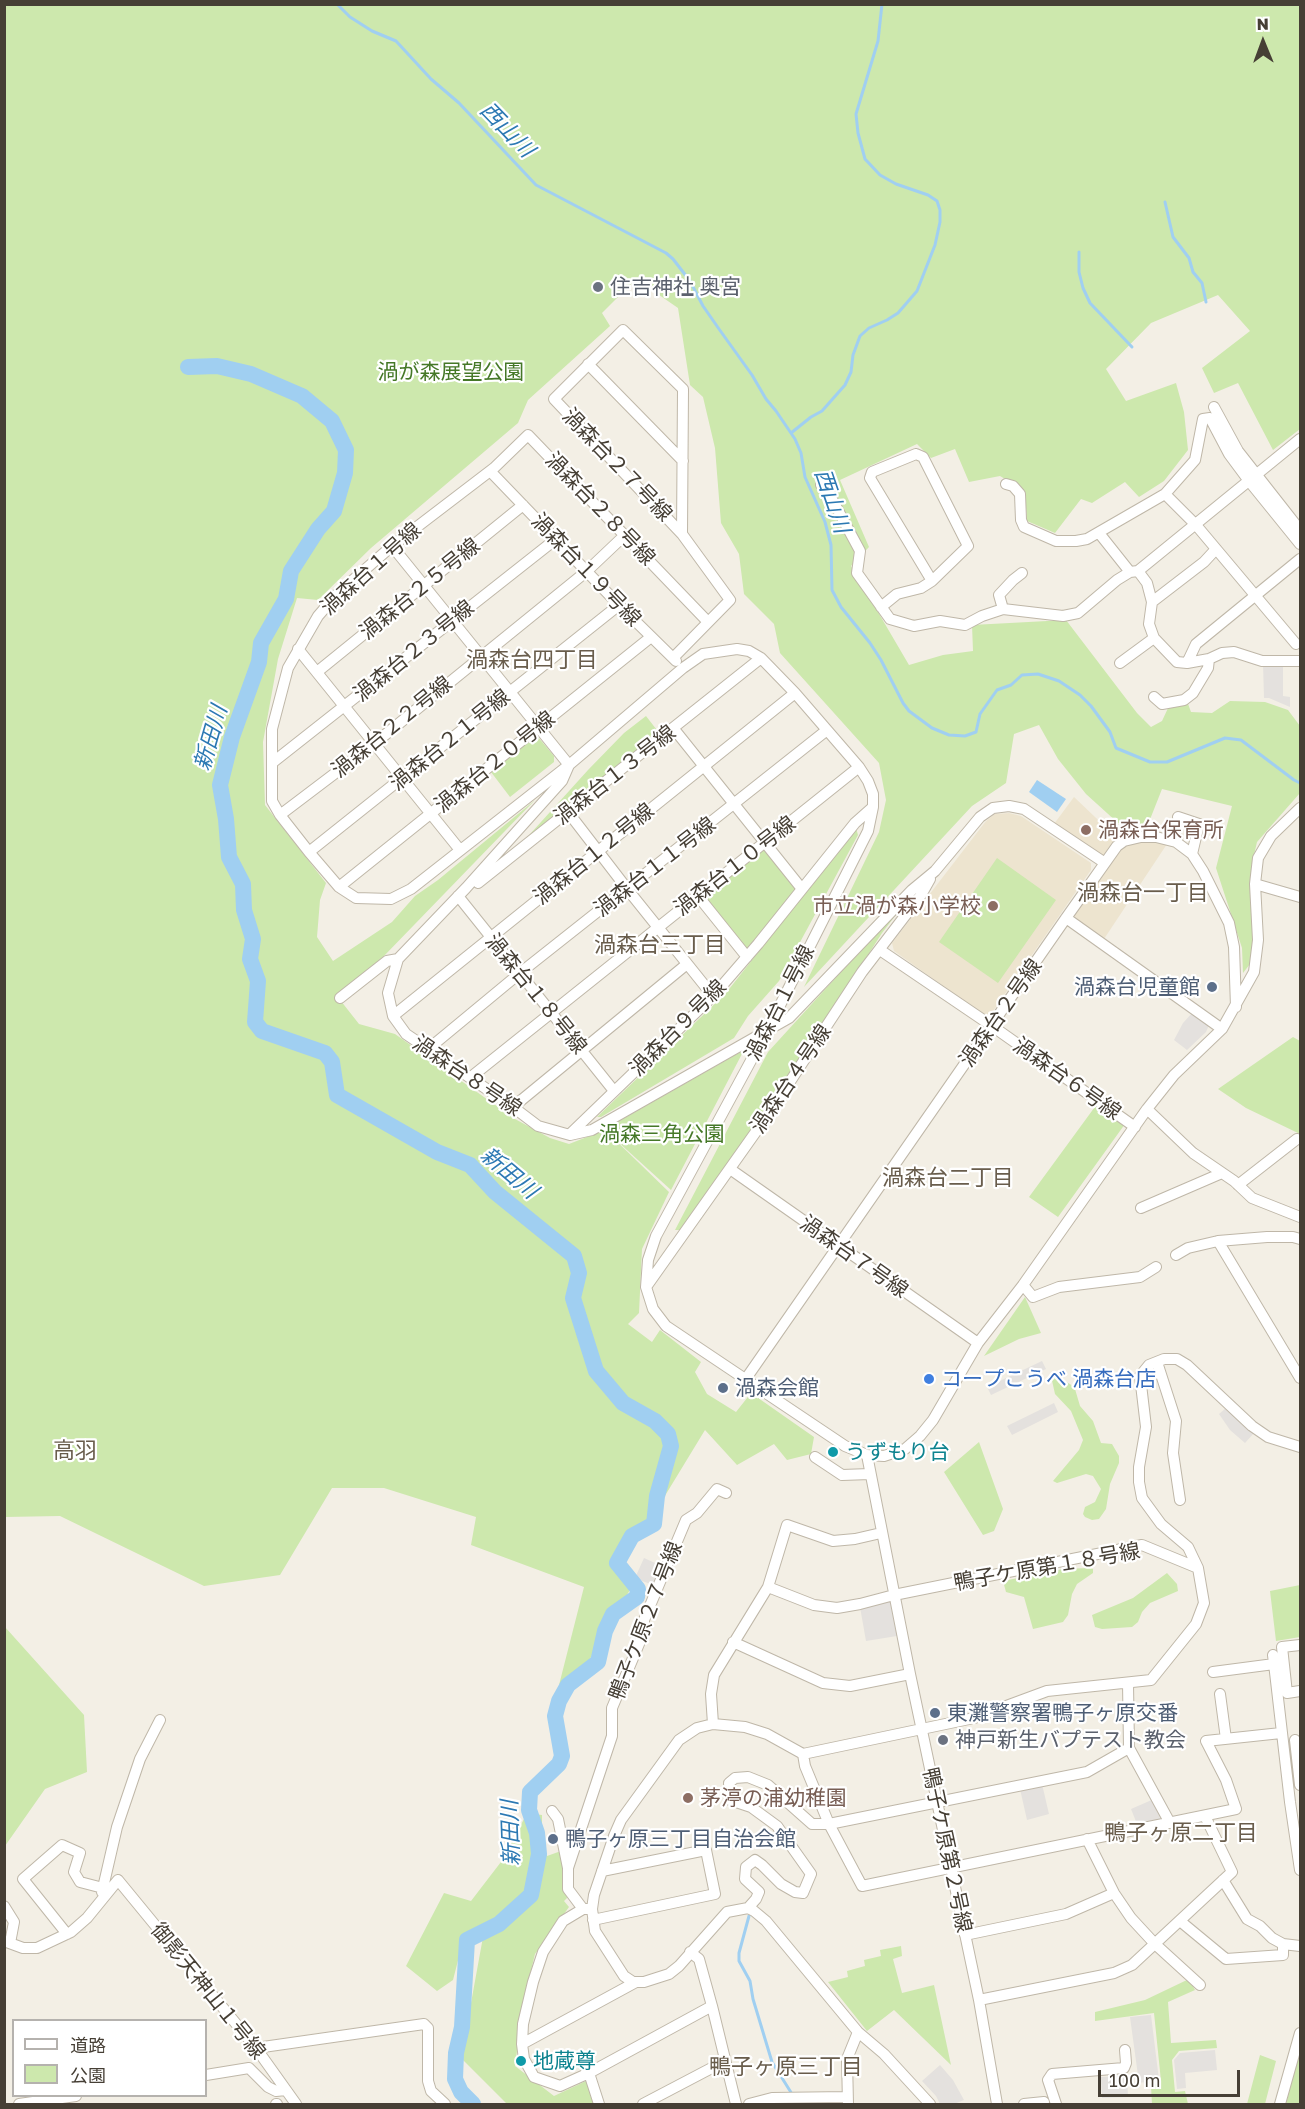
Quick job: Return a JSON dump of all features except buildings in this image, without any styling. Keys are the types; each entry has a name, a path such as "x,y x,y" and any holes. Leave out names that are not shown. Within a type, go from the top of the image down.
{"street":[{"name":"渦森台２７号線","path":"673,658 730,600 682,534 554,399 623,330 683,389 682,534"},
{"path":"588,364 683,461"},
{"path":"1214,407 1252,478 1300,544"},
{"path":"1006,484 1013,486 1020,494 1021,520 1024,527 1056,541 1076,541 1099,533 1119,519 1165,494 1195,460 1203,419 1210,418 1229,454 1300,530"},
{"name":"渦森台２８号線","path":"490,471 528,435 708,622"},
{"path":"821,485 826,488 860,551 857,573 890,619 914,626 940,621 965,625 981,616 1003,609 1063,616 1078,613 1117,580 1134,571 1196,525 1300,439"},
{"path":"881,607 897,594 921,588 932,581 968,546 923,457 916,454 872,472 870,478 932,581"},
{"name":"渦森台１９号線","path":"490,471 618,605 683,668"},
{"name":"渦森台１号線","path":"490,471 392,546 338,593 318,616 288,668 272,729 272,801 280,815 339,887 357,898 391,899 411,890 569,765 683,668 703,654 720,650 749,651 762,658 795,693 859,767 868,781 873,794 868,831 767,1031 656,1236 648,1260 646,1287 653,1309 666,1326 845,1446 867,1455"},
{"path":"1099,533 1147,583 1152,602 1149,624 1154,639 1177,662 1209,660 1222,653 1234,652 1262,661 1296,661 1298,641 1255,596 1196,525 1165,494"},
{"name":"渦森台２５号線","path":"317,672 523,505"},
{"name":"渦森台２２号線","path":"280,815 588,572 625,535"},
{"name":"渦森台２３号線","path":"272,763 556,539"},
{"path":"392,546 569,765 562,781 466,888 398,958 388,993 393,1016"},
{"path":"1152,602 1204,562 1216,549"},
{"path":"1187,663 1196,644 1300,559"},
{"path":"1003,609 999,595 1022,573"},
{"name":"渦森台２１号線","path":"309,852 618,605"},
{"name":"渦森台２０号線","path":"339,887 651,637"},
{"path":"1120,663 1154,639"},
{"path":"298,649 460,850"},
{"name":"渦森台１３号線","path":"466,888 478,883 762,658"},
{"path":"1154,697 1162,704 1184,700 1193,693 1208,668 1209,660"},
{"name":"渦森台１２号線","path":"393,1016 795,693"},
{"path":"674,729 802,890"},
{"name":"渦森台１１号線","path":"427,1050 520,973 827,730"},
{"name":"渦森台１０号線","path":"471,1077 859,767"},
{"path":"570,1135 592,1130 789,1018 912,890 935,871 980,817 993,808 1009,806 1024,809 1105,863"},
{"name":"渦森台９号線","path":"570,1135 713,996 855,823 873,807"},
{"path":"867,1455 884,1456 894,1453 904,1449 920,1436 933,1420 978,1343 1023,1285 1147,1109 1174,1075 1222,1029 1254,972 1258,940 1255,884 1258,858 1271,836 1300,808"},
{"path":"568,812 627,890 713,996"},
{"path":"1185,816 1199,824 1192,855"},
{"name":"渦森台２号線","path":"745,1380 1066,918 1117,846 1124,841 1141,837 1156,837 1176,842 1192,855 1217,896 1228,923 1234,947 1236,1007"},
{"name":"渦森台４号線","path":"646,1287 772,1109 862,972 921,895 935,871"},
{"path":"1255,884 1300,897"},
{"name":"渦森台１８号線","path":"458,896 614,1091"},
{"path":"698,896 747,957"},
{"path":"1066,918 1222,1029"},
{"name":"渦森台６号線","path":"879,950 1135,1127"},
{"path":"340,998 387,961 398,958"},
{"path":"513,1107 687,964"},
{"name":"渦森台８号線","path":"393,1016 406,1034 427,1050 471,1077 538,1126 570,1135"},
{"path":"1147,1109 1193,1153 1239,1185 1252,1198 1300,1217"},
{"path":"1239,1185 1297,1139"},
{"name":"渦森台７号線","path":"730,1169 978,1343"},
{"path":"1141,1208 1222,1173"},
{"path":"1176,1255 1188,1248 1218,1241 1267,1237 1300,1239"},
{"path":"1218,1241 1300,1378"},
{"path":"1023,1285 1033,1297 1059,1287 1140,1277 1156,1267"},
{"path":"589,1912 621,1820 679,1740 697,1728 713,1724 745,1727 767,1734 803,1754 974,1718 1047,1691 1151,1680 1196,1624 1204,1603 1198,1568 1188,1547 1161,1524 1142,1498 1139,1482 1146,1427 1140,1376 1149,1365 1164,1359 1177,1359 1252,1426 1268,1437 1300,1447"},
{"path":"1157,1362 1176,1421 1173,1453 1180,1500"},
{"name":"鴨子ケ原第２号線","path":"867,1455 950,1869 979,2000 997,2104"},
{"path":"815,1456 842,1475 870,1474"},
{"name":"鴨子ケ原２７号線","path":"568,1868 612,1736 612,1708 644,1632 644,1620 686,1520 697,1513 717,1489 726,1493"},
{"path":"713,1724 711,1694 714,1675 768,1587 787,1525 833,1540 855,1539 881,1533"},
{"name":"鴨子ケ原第１８号線","path":"768,1587 814,1605 837,1608 1142,1545 1198,1568"},
{"path":"734,1642 823,1683 850,1686 910,1674"},
{"path":"1300,1645 1282,1647 1287,1693 1300,1691"},
{"path":"1213,1672 1274,1659 1300,1870"},
{"path":"1128,1683 1130,1748 1170,1823"},
{"path":"1220,1694 1226,1739"},
{"path":"4,1906 14,1922 7,1942 23,1948 37,1948 67,1934 87,1918 101,1901 117,1827 140,1759 160,1720"},
{"path":"803,1754 805,1766 830,1824 862,1886 1236,1809 1226,1780 1206,1741 1282,1738 1298,1740 1300,1785"},
{"path":"748,1908 759,1892 745,1879 746,1867 754,1860 781,1884 795,1892 803,1893 811,1874 777,1826 751,1807 730,1800 729,1783 735,1778 748,1778 768,1785 812,1824 830,1824 1087,1772 1130,1748"},
{"path":"552,1811 558,1819 568,1868 568,1888 589,1912 595,1931 624,1976 633,1982 644,1982 669,1974 727,1912 748,1908 766,1921 858,2032 884,2054 930,2104"},
{"path":"979,2000 1114,1973 1132,1965 1232,1872 1205,1816"},
{"path":"1087,1839 1114,1893 1131,1918 1155,1944 1200,1985"},
{"path":"67,1934 23,1879 62,1845 80,1853 74,1872 80,1882 103,1888"},
{"path":"602,1871 706,1850 714,1894 589,1912 563,1921 543,1952 528,2002 522,2044 524,2060 534,2077 560,2086 712,2006"},
{"name":"御影天神山１号線","path":"101,1901 118,1880 256,2048 296,2104"},
{"path":"1223,1880 1247,1918 1283,1944 1300,1946"},
{"path":"965,1935 1066,1914 1114,1893"},
{"path":"1180,1920 1226,1959 1283,1955 1283,1944"},
{"path":"690,1952 699,1959 736,2104"},
{"path":"522,2044 636,1982"},
{"path":"256,2048 424,2024 428,2028 428,2081 431,2091 445,2104"},
{"path":"748,2104 772,2098 802,2097 847,2101 847,2059 858,2032"},
{"path":"1280,2104 1300,2033"},
{"path":"1056,2104 1048,2080 1052,2074 1124,2068 1125,2050"},
{"path":"643,2104 725,2061"},
{"path":"207,2075 249,2068 268,2087 276,2091 285,2090"},
{"path":"588,2073 599,2104"},
{"path":"20,2104 69,2097"},
{"path":"1024,2104 1044,2102"}],"shaded area":[{"path":"1263,663 1283,663 1283,696 1290,697 1290,707 1264,698"},
{"name":"渦森台保育所","path":"1074,797 1115,836 1115,842 1106,855 1099,855 1054,824"},
{"name":"市立渦が森小学校","path":"1009,813 1021,816 1091,863 1091,870 991,1014 984,1015 894,951 892,943 986,821 995,814"},
{"path":"1143,842 1167,844 1104,939 1075,919 1075,913 1120,850"},
{"path":"1193,1012 1209,1025 1206,1032 1187,1050 1174,1040 1183,1023"},
{"path":"1042,1361 1046,1369 991,1395 987,1387"},
{"path":"1054,1403 1058,1412 1012,1435 1007,1426"},
{"path":"1226,1408 1254,1433 1245,1443 1230,1430 1219,1414"},
{"path":"644,1558 664,1567 655,1586 635,1578"},
{"path":"890,1601 897,1636 866,1641 860,1607"},
{"path":"1042,1784 1049,1814 1027,1820 1020,1789"},
{"path":"1154,1799 1162,1820 1137,1824 1131,1809"},
{"path":"1151,2015 1159,2080 1139,2083 1130,2017"},
{"path":"1215,2050 1217,2070 1185,2073 1186,2088 1177,2089 1174,2060 1180,2053"},
{"path":"940,2065 953,2080 964,2100 954,2104 940,2104 922,2081"},
{"path":"1127,2076 1128,2097 1102,2098 1101,2077"}],"green space":[{"path":"4,5 1300,5 1300,429 1273,450 1238,383 1214,393 1202,368 1250,331 1218,295 1151,323 1106,369 1126,401 1176,383 1184,412 1188,450 1164,481 1139,497 1125,482 1092,503 1081,499 1055,533 1027,521 1025,491 1000,476 969,482 955,449 931,458 917,444 840,480 869,547 851,566 909,665 943,655 973,651 972,625 1066,620 1137,713 1151,727 1162,721 1169,706 1187,701 1191,712 1212,713 1230,701 1265,702 1288,710 1300,726 1300,793 1257,842 1251,868 1254,949 1250,964 1243,973 1242,948 1216,868 1232,806 1162,789 1147,827 1118,823 1086,794 1058,759 1039,725 1014,734 1006,783 972,806 804,987 879,832 886,800 879,763 780,653 774,624 744,594 739,554 721,523 715,448 703,397 690,385 678,308 636,279 602,313 610,326 528,400 518,423 371,548 318,600 297,598 278,659 263,742 265,805 326,883 320,900 317,937 333,961 392,922 415,896 438,880 535,800 384,956 337,996 359,1024 395,1034 515,1119 550,1138 569,1144 605,1130 744,1050 671,1190 606,1131 669,1192 642,1249 639,1313 628,1324 652,1342 660,1330 701,1362 695,1372 707,1394 736,1412 751,1393 814,1437 811,1454 787,1460 774,1444 737,1465 705,1430 635,1545 617,1568 631,1588 587,1664 559,1685 584,1587 471,1545 476,1517 384,1488 332,1488 280,1575 204,1586 60,1516 5,1517"},
{"path":"646,716 660,734 503,864 588,770 624,733"},
{"path":"534,737 538,737 554,756 554,762 510,797 491,772"},
{"path":"856,828 858,835 779,981 748,1016 734,1038 601,1117 597,1117 726,993"},
{"path":"763,848 797,890 748,950 703,897"},
{"path":"997,858 1056,900 998,983 939,942"},
{"path":"912,894 882,933 811,1044 681,1230 675,1230 768,1052"},
{"path":"1293,1037 1300,1041 1300,1134 1246,1108 1218,1089"},
{"path":"1097,1104 1125,1124 1058,1217 1029,1197"},
{"path":"1025,1297 1041,1333 1019,1339 984,1356"},
{"path":"1054,1373 1060,1375 1061,1379 1075,1389 1080,1406 1093,1421 1101,1443 1112,1444 1119,1456 1119,1463 1110,1484 1106,1509 1099,1519 1092,1520 1083,1514 1085,1507 1095,1502 1101,1489 1093,1476 1086,1474 1057,1483 1053,1481 1079,1450 1083,1440 1071,1411 1055,1394 1051,1376"},
{"path":"979,1442 1003,1509 994,1531 983,1535 944,1472"},
{"path":"1063,1569 1093,1569 1093,1573 1077,1584 1072,1594 1068,1615 1063,1622 1033,1629 1024,1597 1006,1592 1003,1581"},
{"path":"1167,1573 1177,1584 1178,1591 1150,1603 1132,1627 1102,1629 1095,1627 1092,1615 1133,1598"},
{"path":"1300,1585 1300,1637 1276,1641 1270,1591"},
{"path":"5,1627 84,1715 87,1772 45,1789 5,1846"},
{"path":"527,1813 542,1815 542,1840 547,1856 561,1851 567,1898 564,1901 569,1907 535,1954 524,1999 515,2066 554,2096 586,2081 595,2104 507,2104 461,2058 483,1937 464,1937 453,1980 437,1991 406,1966 444,1893 471,1901 504,1858"},
{"path":"901,1946 902,1956 893,1959 902,1993 934,1985 951,2065 894,2010 867,2031 828,1982 848,1977 847,1971 865,1966 864,1960 881,1956 880,1950"},
{"path":"1189,1979 1195,1990 1168,2002 1171,2043 1216,2040 1217,2048 1179,2051 1172,2060 1175,2092 1185,2091 1188,2104 1152,2104 1151,2086 1161,2081 1154,2013 1095,2021 1095,2012 1145,2000"},
{"path":"1300,2050 1300,2104 1286,2104 1298,2058"},
{"path":"1260,2055 1276,2061 1265,2104 1247,2104"}],"water":[{"path":"1037,780 1066,799 1057,812 1029,792"}],"waterway":[{"name":"西山川","path":"337,4 350,17 372,31 396,41 431,79 459,103 536,185 666,253 673,259 795,439 801,453 805,477 825,522 831,545 832,590 841,607 881,660 909,711 932,728 949,735 965,736 976,732 980,714 997,690 1011,685 1022,675 1038,674 1059,681 1080,695 1110,732 1116,748 1150,762 1167,762 1225,738 1241,740 1300,783"},
{"path":"791,433 822,411 845,385 851,372 853,355 860,336 869,328 898,313 917,291 935,245 940,222 937,201 880,175 865,159 858,133 856,114 878,41 882,4"},
{"path":"1165,202 1173,237 1189,258 1193,272 1202,283 1206,302"},
{"path":"1079,252 1079,272 1090,303 1132,347"},
{"name":"新田川","path":"188,367 217,366 251,374 302,396 332,421 346,450 345,473 334,511 318,529 291,571 286,599 261,643 259,662 232,737 220,785 229,857 243,884 244,910 253,939 250,959 258,981 255,1022 262,1031 325,1053 332,1062 337,1095 437,1152 470,1165 495,1192 574,1256 579,1273 573,1298 596,1371 623,1403 655,1421 668,1434 671,1446 657,1496 654,1524 632,1536 617,1563 638,1589 637,1597 613,1614 605,1631 598,1662 568,1685 559,1701 555,1716 562,1756 559,1764 530,1792 529,1810 537,1833 539,1854 531,1895 499,1924 467,1940 462,2027 456,2053 455,2079 461,2092 473,2104"},
{"path":"749,1916 739,1961 750,1981 753,1999 772,2062 792,2094"}],"place":[{"name":"住吉神社 奥宮","path":"598,287"},
{"name":"渦森台保育所","path":"1086,830"},
{"name":"市立渦が森小学校","path":"993,906"},
{"name":"渦森台児童館","path":"1212,987"},
{"name":"コープこうべ 渦森台店","path":"929,1379"},
{"name":"渦森会館","path":"723,1388"},
{"name":"うずもり台","path":"833,1452"},
{"name":"東灘警察署鴨子ヶ原交番","path":"935,1713"},
{"name":"神戸新生バプテスト教会","path":"943,1740"},
{"name":"茅渟の浦幼稚園","path":"688,1798"},
{"name":"鴨子ヶ原三丁目自治会館","path":"553,1839"},
{"name":"地蔵尊","path":"521,2061"}],"district":[{"name":"渦森台四丁目","path":"532,660"},
{"name":"渦森台一丁目","path":"1143,893"},
{"name":"渦森台三丁目","path":"660,945"},
{"name":"渦森台二丁目","path":"948,1178"},
{"name":"高羽","path":"75,1451"},
{"name":"鴨子ヶ原二丁目","path":"1181,1833"},
{"name":"鴨子ヶ原三丁目","path":"786,2067"}],"park label":[{"name":"渦が森展望公園","path":"451,372"},
{"name":"渦森三角公園","path":"662,1134"}]}
